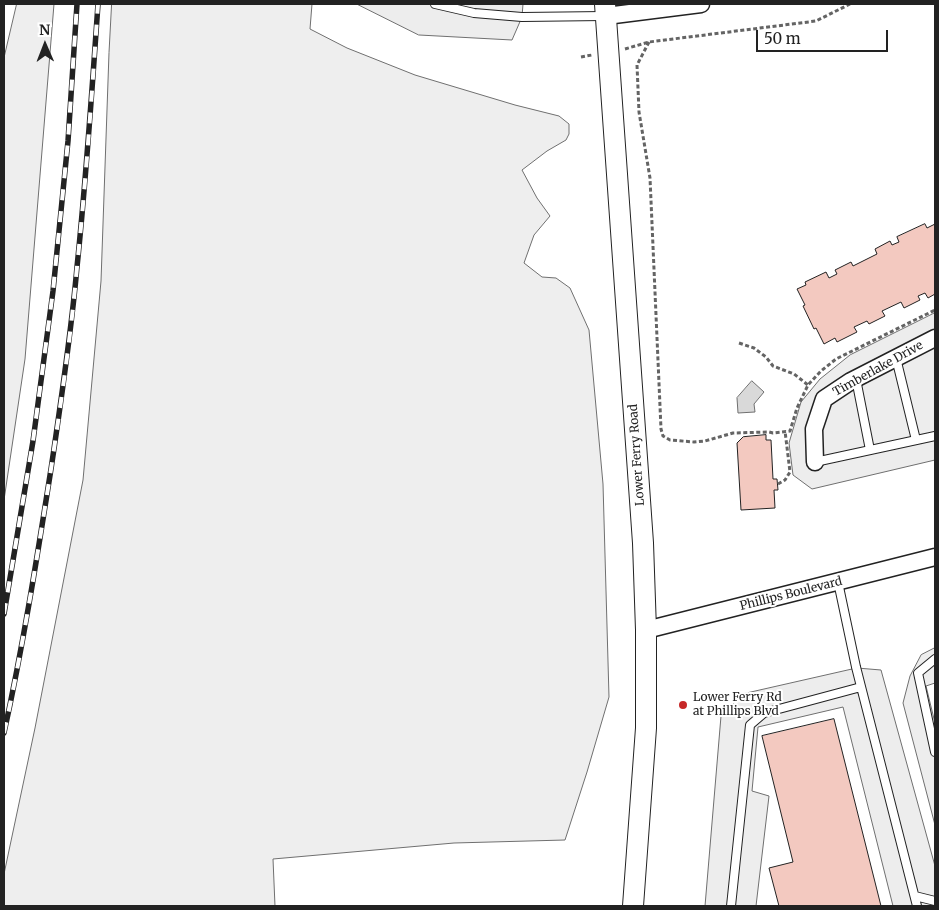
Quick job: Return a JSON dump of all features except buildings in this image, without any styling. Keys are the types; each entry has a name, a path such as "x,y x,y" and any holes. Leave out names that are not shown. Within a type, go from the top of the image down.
{"street":[{"path":"606,10 702,4"},
{"name":"Lower Ferry Road","path":"606,10 642,534 646,630 646,728 633,906"},
{"name":"Timberlake Drive","path":"815,462 814,428 824,400 856,378 935,338"},
{"name":"Phillips Boulevard","path":"646,630 935,557"}],"lane":[{"path":"435,4 474,13 522,17 606,10"},
{"path":"896,358 916,440"},
{"path":"856,378 870,450"},
{"path":"815,462 935,436"},
{"path":"838,582 861,688 917,906"},
{"path":"935,659 918,673 935,752"},
{"path":"731,906 750,725 764,713 861,688"},
{"path":"915,896 935,901"}],"path":[{"path":"581,57 609,53 649,42 816,21 850,4"},
{"path":"649,42 637,65 639,112 650,178 661,432 663,436 670,440 694,442 733,433 790,431 797,408 808,385 821,371 836,359 935,310"},
{"path":"739,343 754,348 766,356 774,366 794,374 808,385"},
{"path":"778,484 785,480 790,472 785,431"}],"shaded area":[{"path":"17,4 54,4 25,359 4,500 4,58"},
{"path":"112,4 312,4 310,29 347,48 415,75 559,116 569,124 569,134 566,140 547,151 522,170 537,198 550,216 534,235 524,263 542,277 556,278 570,288 589,330 603,484 609,697 565,840 454,843 273,859 275,906 4,906 4,874 35,728 83,480 101,281"},
{"path":"357,4 523,4 522,17 512,40 419,35"},
{"path":"935,313 935,460 812,489 793,475 789,443 801,402 820,379 850,355"},
{"path":"752,381 764,392 754,404 755,412 738,413 737,398"},
{"path":"935,648 935,683 926,686 935,723 935,825 903,703 910,676 921,655"},
{"path":"857,668 881,670 935,866 935,906 893,906 843,707 758,727 752,791 769,796 756,906 705,906 721,716 743,694"}],"railway":[{"path":"4,614 33,441 53,291 68,141 77,4"},
{"path":"4,733 35,569 69,343 83,202 98,4"}],"place":[{"name":"Lower Ferry Rd at Phillips Blvd","path":"683,705"}]}
